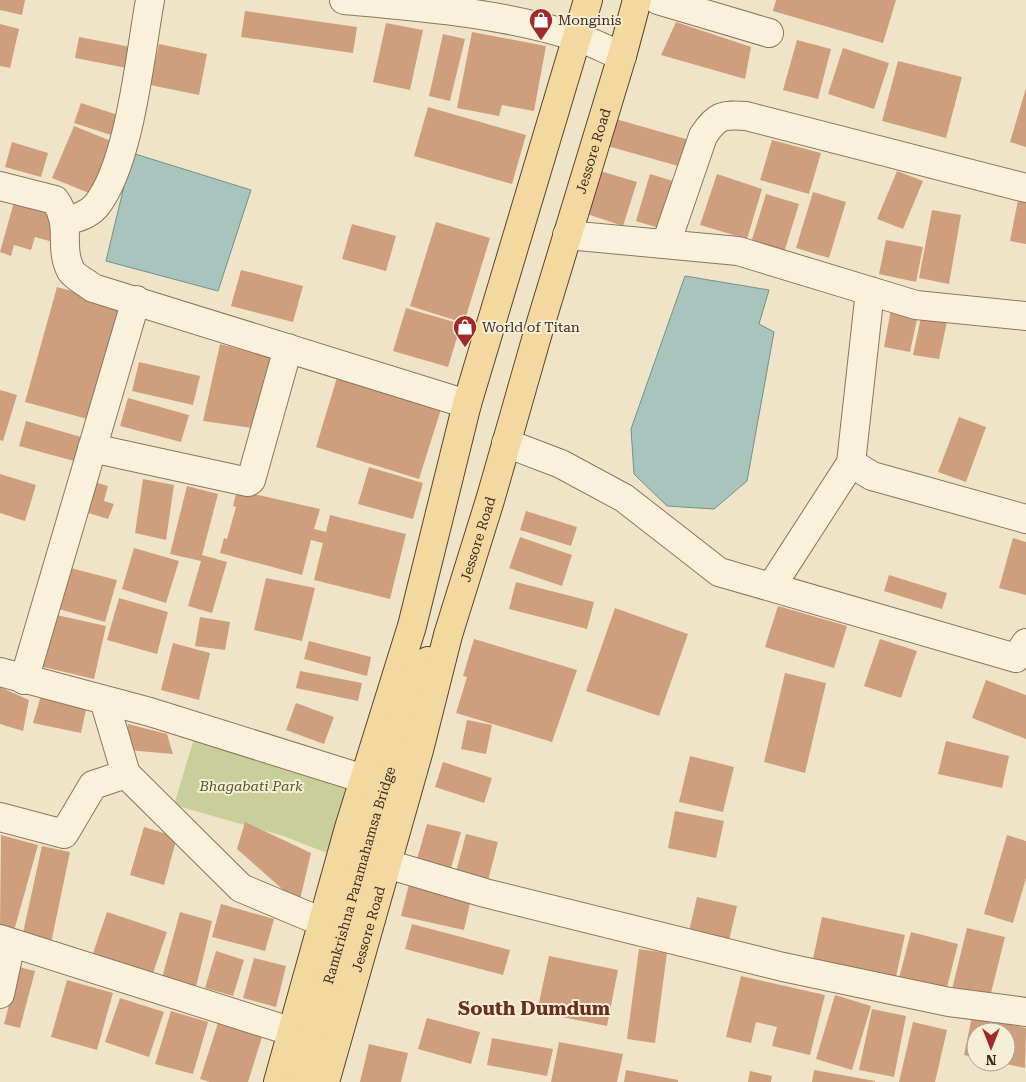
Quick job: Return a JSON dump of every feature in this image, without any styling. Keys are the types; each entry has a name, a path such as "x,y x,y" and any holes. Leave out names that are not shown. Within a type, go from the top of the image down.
{"main road":[{"path":"278,1082 364,779 412,626 467,404 588,0"},
{"name":"Jessore Road","path":"325,1082 387,864 448,635 622,56 637,0"},
{"path":"412,626 421,669"},
{"path":"421,669 448,635"},
{"name":"Ramkrishna Paramahamsa Bridge","path":"300,1082 373,824 421,669"}],"street":[{"path":"66,221 82,217 96,206 118,168 150,0"},
{"path":"344,0 425,7 484,15 578,37 622,56"},
{"path":"658,0 769,33"},
{"path":"666,244 703,136 711,124 720,117 726,116 746,116 1026,188"},
{"path":"0,186 55,200 66,221 65,247 72,272 93,288 467,404"},
{"path":"567,235 738,251 916,305 1026,316"},
{"path":"771,587 851,463 870,291"},
{"path":"136,300 92,448 12,676 150,712 364,779"},
{"path":"92,448 248,482 251,480 288,348"},
{"path":"506,443 561,464 624,498 719,572 1016,658 1026,643"},
{"path":"851,463 872,476 1026,519"},
{"path":"104,700 126,774 241,888 322,922"},
{"path":"0,818 64,834 93,785 126,774"},
{"path":"387,864 485,893 783,967 949,1002 1026,1012"},
{"path":"0,994 6,941 293,1032"}],"green space":[{"name":"Bhagabati Park","path":"195,735 362,785 340,858 283,836 174,805"}],"water":[{"path":"132,153 251,190 218,291 106,261"},
{"path":"685,276 769,290 759,324 774,332 747,481 714,509 667,506 634,474 631,429"}],"building":[{"path":"0,0 25,0 22,15 0,10"},
{"path":"776,0 896,0 883,43 773,11"},
{"path":"245,11 357,27 353,53 241,37"},
{"path":"676,22 751,47 745,79 661,55"},
{"path":"386,23 423,30 410,90 373,82"},
{"path":"0,24 19,29 10,68 0,66"},
{"path":"472,32 546,46 534,111 502,105 499,116 457,108"},
{"path":"443,34 465,39 450,101 429,96"},
{"path":"79,37 131,47 127,68 75,58"},
{"path":"797,40 831,49 818,99 783,90"},
{"path":"159,44 207,54 199,95 150,85"},
{"path":"843,48 889,63 874,109 828,94"},
{"path":"898,61 962,77 946,138 882,121"},
{"path":"1026,88 1026,147 1010,142"},
{"path":"81,103 124,117 117,137 74,123"},
{"path":"428,107 526,135 512,184 414,156"},
{"path":"612,118 693,141 685,168 604,145"},
{"path":"74,126 116,143 94,195 52,178"},
{"path":"772,140 821,153 809,194 760,180"},
{"path":"12,142 48,153 41,177 5,167"},
{"path":"597,170 637,182 623,226 584,213"},
{"path":"897,171 923,181 903,229 877,219"},
{"path":"650,174 676,182 662,229 636,221"},
{"path":"717,174 762,189 747,239 700,225"},
{"path":"813,192 846,202 829,258 796,248"},
{"path":"766,194 799,204 783,256 750,246"},
{"path":"1018,200 1026,201 1026,244 1010,241"},
{"path":"14,202 61,216 53,242 35,237 31,250 14,245 11,256 0,252"},
{"path":"932,210 961,215 949,284 919,278"},
{"path":"436,222 490,238 464,323 410,306"},
{"path":"352,224 396,236 386,271 342,259"},
{"path":"886,240 923,247 916,282 879,274"},
{"path":"241,270 303,286 293,322 231,306"},
{"path":"57,287 123,305 91,420 25,402"},
{"path":"892,304 919,310 910,352 884,347"},
{"path":"406,308 461,324 448,367 393,351"},
{"path":"921,317 947,322 939,359 913,355"},
{"path":"220,344 273,358 252,428 203,421"},
{"path":"139,362 200,376 193,405 132,391"},
{"path":"339,371 443,403 419,479 316,447"},
{"path":"0,390 17,395 3,441 0,440"},
{"path":"128,398 189,415 181,442 120,426"},
{"path":"959,417 986,427 966,482 938,472"},
{"path":"26,421 81,437 74,461 19,446"},
{"path":"369,467 423,483 413,519 358,504"},
{"path":"0,474 36,485 25,521 0,513"},
{"path":"143,479 174,485 166,540 135,533"},
{"path":"88,480 108,486 104,501 114,504 108,519 79,510"},
{"path":"187,486 218,494 202,555 227,562 212,613 188,606 201,561 170,554"},
{"path":"237,490 320,509 314,529 326,532 330,515 406,534 390,599 314,580 323,543 311,540 302,575 220,553 224,538 227,539 236,507 233,506"},
{"path":"526,511 577,527 571,546 520,530"},
{"path":"520,537 572,555 562,586 509,568"},
{"path":"1013,538 1026,542 1026,595 999,588"},
{"path":"134,548 179,561 166,603 122,589"},
{"path":"59,565 117,580 105,622 48,606"},
{"path":"889,575 947,593 942,609 884,591"},
{"path":"266,578 315,588 302,641 254,630"},
{"path":"516,582 594,602 587,629 509,609"},
{"path":"119,598 168,612 157,654 107,640"},
{"path":"778,606 847,626 834,668 765,647"},
{"path":"615,608 688,634 659,716 586,691"},
{"path":"52,614 106,626 94,679 39,666"},
{"path":"200,617 230,622 225,650 195,646"},
{"path":"474,639 577,670 552,742 456,713 467,677 463,676"},
{"path":"880,639 917,651 901,698 864,686"},
{"path":"309,641 371,657 367,676 304,659"},
{"path":"173,643 210,653 199,700 161,690"},
{"path":"300,671 362,683 358,701 296,688"},
{"path":"785,673 826,683 805,773 764,762"},
{"path":"986,680 1026,695 1026,739 972,718"},
{"path":"0,687 29,700 23,731 0,724"},
{"path":"42,692 87,705 81,733 33,723"},
{"path":"296,703 334,717 324,744 286,730"},
{"path":"467,720 492,725 486,754 461,749"},
{"path":"128,724 167,734 173,754 127,750"},
{"path":"946,741 1009,756 1002,788 938,774"},
{"path":"690,756 734,767 723,812 679,802"},
{"path":"443,762 492,778 484,803 435,787"},
{"path":"675,811 724,821 716,858 668,848"},
{"path":"245,822 311,853 299,904 237,849"},
{"path":"427,824 461,832 451,868 417,859"},
{"path":"144,827 177,837 164,885 130,875"},
{"path":"466,834 498,842 487,884 455,876"},
{"path":"1,835 38,845 14,931 0,928"},
{"path":"1007,835 1026,841 1026,878 1013,923 984,914"},
{"path":"42,846 70,852 50,948 21,942"},
{"path":"409,884 471,899 464,930 401,916"},
{"path":"697,897 737,906 727,949 687,940"},
{"path":"221,904 274,919 265,951 212,937"},
{"path":"107,912 167,932 152,976 92,956"},
{"path":"180,912 212,921 196,987 162,978"},
{"path":"822,917 905,935 894,986 811,968"},
{"path":"412,924 510,950 503,975 405,949"},
{"path":"967,928 1005,937 990,997 952,989"},
{"path":"911,932 958,944 945,995 898,982"},
{"path":"639,949 667,953 655,1043 627,1039"},
{"path":"216,951 244,960 233,996 205,988"},
{"path":"549,956 618,970 607,1026 537,1012"},
{"path":"254,958 286,966 276,1007 243,998"},
{"path":"19,967 35,971 20,1028 4,1024"},
{"path":"741,976 825,995 810,1055 772,1046 777,1027 756,1022 751,1043 726,1037"},
{"path":"67,980 113,993 97,1050 51,1037"},
{"path":"835,995 871,1006 852,1070 816,1059"},
{"path":"120,998 164,1012 149,1057 105,1042"},
{"path":"872,1009 906,1016 894,1077 859,1070"},
{"path":"171,1011 208,1022 193,1074 155,1064"},
{"path":"972,1016 999,1022 971,1022"},
{"path":"427,1018 480,1032 471,1064 418,1049"},
{"path":"913,1022 947,1030 935,1082 899,1082"},
{"path":"218,1023 262,1037 248,1082 210,1082 200,1079"},
{"path":"1016,1026 1026,1028 1025,1068 1016,1066"},
{"path":"492,1038 553,1049 547,1076 487,1065"},
{"path":"559,1042 623,1054 617,1082 551,1082"},
{"path":"369,1044 408,1053 401,1082 360,1082"},
{"path":"626,1070 678,1080 678,1082 624,1082"},
{"path":"814,1070 875,1081 875,1082 812,1082"},
{"path":"750,1071 772,1076 771,1082 748,1082"}],"place":[{"name":"Monginis","path":"541,41"},
{"name":"World of Titan","path":"465,348"}],"district":[{"name":"South Dumdum","path":"534,1008"}]}
